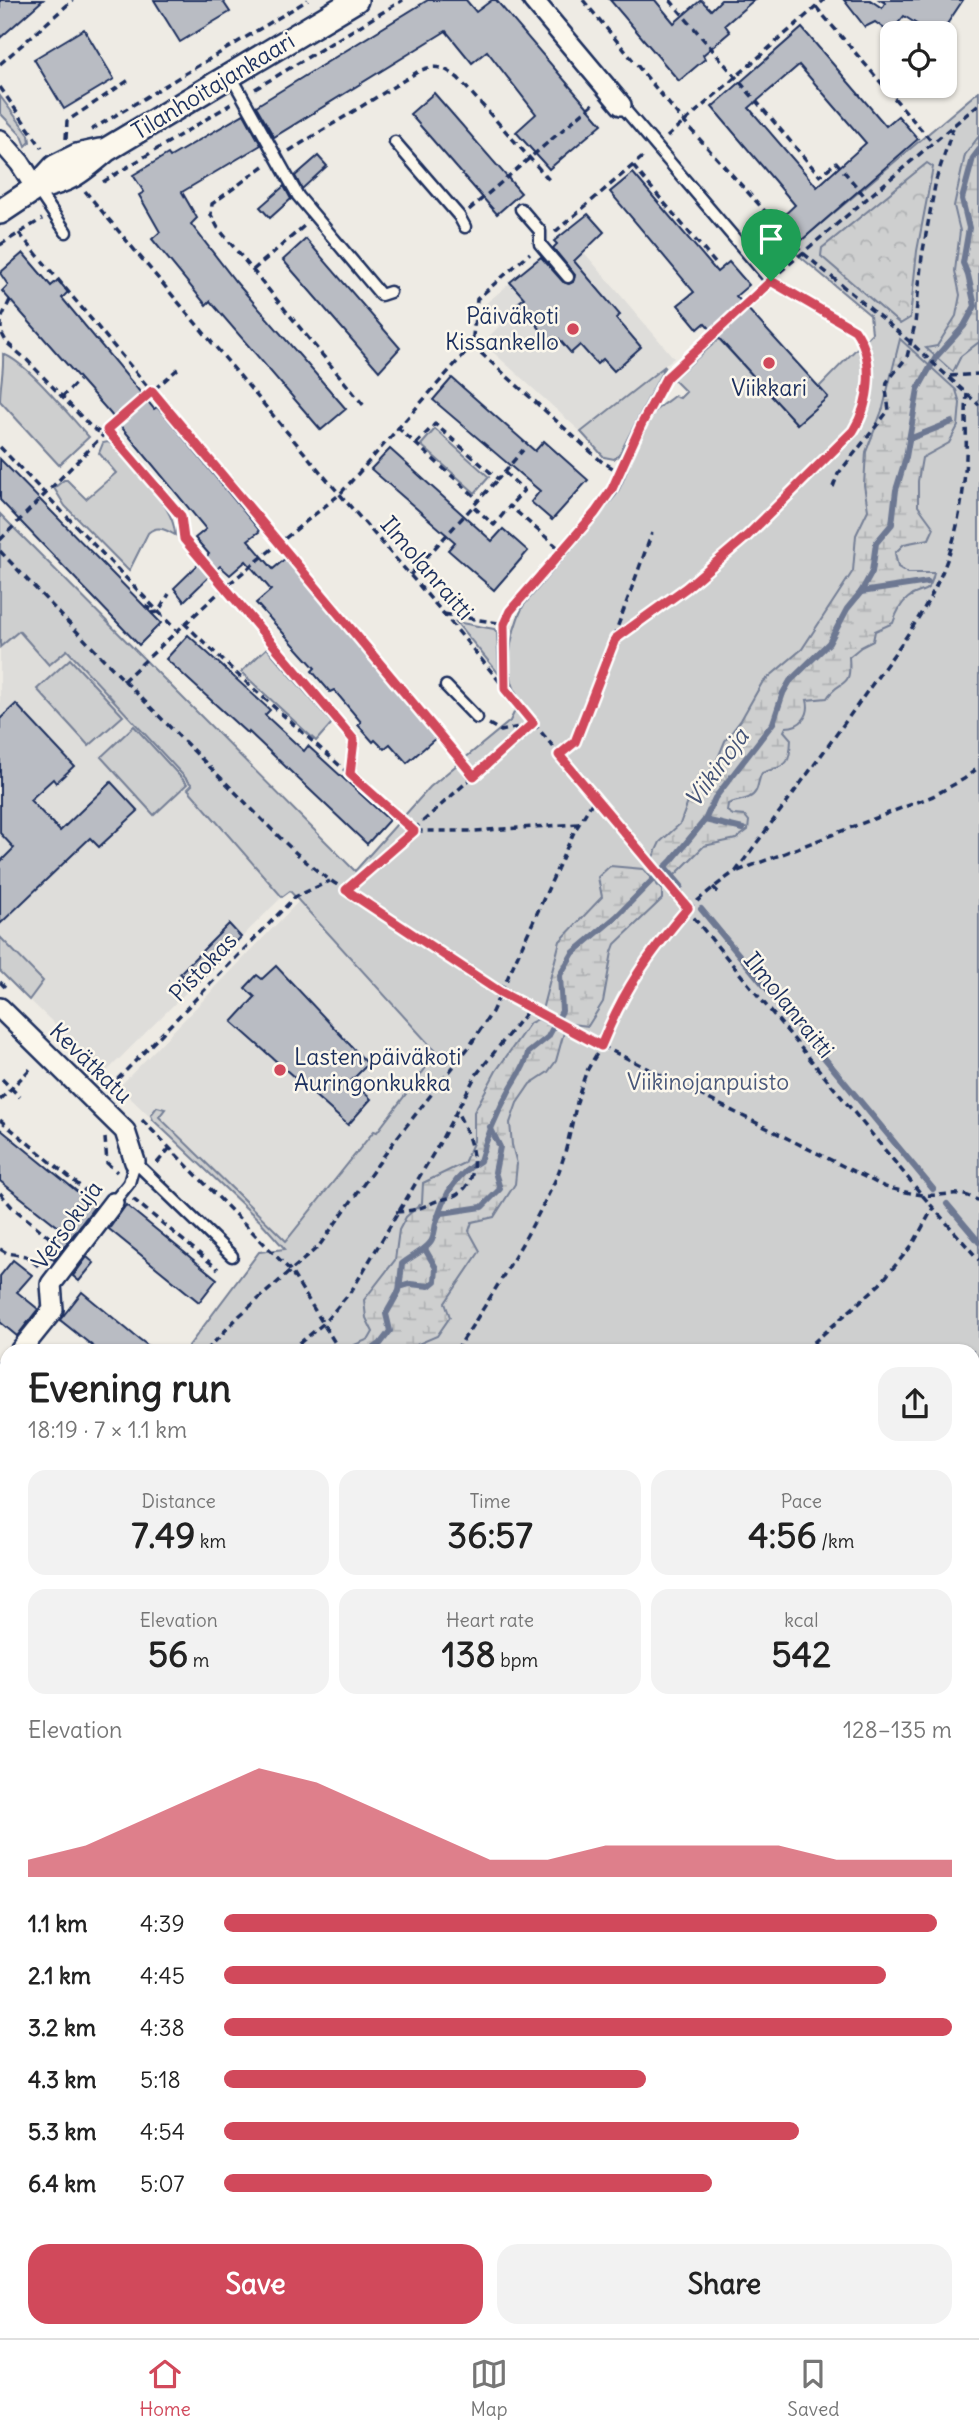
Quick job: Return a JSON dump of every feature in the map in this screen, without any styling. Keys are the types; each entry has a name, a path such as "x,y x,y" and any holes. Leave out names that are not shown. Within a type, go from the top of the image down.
{"street":[{"name":"Tilanhoitajankaari","path":"0,212 36,188 55,167 77,156 106,150 356,0"},
{"path":"533,0 615,97"},
{"path":"0,141 20,163 36,188"},
{"name":"Kevätkatu","path":"0,1008 125,1131 135,1162"},
{"name":"Versokuja","path":"25,1344 52,1310 51,1284 54,1279 114,1201"}],"lane":[{"path":"230,76 298,196 381,295 390,292"},
{"path":"615,97 771,281"},
{"path":"395,142 463,222"},
{"path":"36,188 66,232"},
{"path":"521,209 540,231 540,244 568,277"},
{"path":"446,686 477,718"},
{"path":"135,1162 232,1256"},
{"name":"Versokuja","path":"114,1201 129,1183 135,1162"}],"path":[{"path":"0,64 73,0"},
{"path":"80,137 308,0"},
{"path":"583,0 684,122 803,253 950,376 979,405"},
{"path":"670,0 820,176 836,162 867,199"},
{"path":"816,7 932,142"},
{"path":"365,407 218,228 211,215 212,204 275,158 419,71 432,66 444,67 458,78 552,183"},
{"path":"68,144 64,136 67,121 129,80"},
{"path":"0,87 42,149 51,151"},
{"path":"463,222 529,158 615,97"},
{"path":"505,689 504,624 523,593 595,513 621,472 641,425 666,378 771,281 979,104"},
{"path":"833,487 838,474 890,410 887,383 907,356 915,324 922,256 936,180 953,125"},
{"path":"633,166 715,263"},
{"name":"Ilmolanraitti","path":"86,192 444,614 922,1195 979,1260"},
{"path":"253,270 315,216"},
{"path":"0,245 19,233 474,776"},
{"path":"615,639 686,588 747,536 853,431 864,414 868,365 859,335 855,330 771,281"},
{"path":"7,343 1,332 1,319 10,300"},
{"path":"0,340 27,360 92,428 101,433 107,430"},
{"path":"472,345 601,461 621,472"},
{"path":"0,540 107,430 180,367"},
{"path":"950,376 979,374"},
{"path":"61,398 79,380"},
{"path":"736,872 884,668 935,586 948,558 959,516 966,458 967,394"},
{"path":"416,444 435,424 498,479"},
{"path":"397,427 479,500"},
{"path":"107,430 181,516 184,539 354,740 350,774"},
{"path":"0,447 176,630"},
{"path":"410,575 523,450"},
{"path":"473,506 494,525 524,490 504,472"},
{"path":"510,506 562,551"},
{"path":"123,681 225,587 307,520"},
{"path":"559,755 575,742 652,533"},
{"path":"0,551 123,681 294,850 330,881 529,1009 885,1187 922,1195 947,1195 957,1192 979,1201"},
{"path":"151,613 158,611 170,594"},
{"path":"145,606 158,611"},
{"path":"444,614 504,624"},
{"path":"184,623 236,673 414,831 474,831 579,824"},
{"path":"477,718 501,731 533,723"},
{"path":"346,890 533,723"},
{"path":"461,1344 496,1290 554,1184 587,1072 618,1004 660,940 688,908 736,872 933,796 964,779 979,767"},
{"path":"213,1344 239,1316 319,1246 396,1139 469,1048 492,1012 579,824 595,798"},
{"name":"Pistokas","path":"109,1088 295,897 330,881"},
{"path":"713,887 720,894"},
{"path":"299,1344 323,1324 352,1290 396,1212 439,1144 476,1075 529,1009"},
{"path":"0,1100 36,1062"},
{"path":"2,1079 20,1097"},
{"path":"396,1212 421,1210 433,1202 452,1198 464,1190 473,1174 472,1151 467,1130 457,1110"},
{"path":"0,1120 114,1201 218,1269"},
{"path":"170,1148 290,1270 336,1344"},
{"path":"0,1193 12,1207 72,1256"},
{"path":"812,1344 880,1284 913,1244 933,1208"},
{"path":"0,1249 26,1256 54,1279"}],"shaded area":[{"name":"Päiväkoti Kissankello","path":"565,230 674,358 581,432 483,343 502,323 483,306 556,244 554,241"},
{"path":"19,631 67,649 195,783 188,790 282,897 105,1073 0,971 0,647"},
{"name":"Lasten päiväkoti Auringonkukka","path":"299,901 438,1053 286,1249 119,1087"}],"green space":[{"name":"Viikinojanpuisto","path":"979,91 979,1344 190,1344 259,1252 285,1249 261,1222 153,1120 151,1115 157,1107 165,1109 159,1117 286,1241 374,1131 377,1132 437,1053 290,891 282,897 188,789 192,785 67,650 49,665 19,631 0,647 0,514 355,871 430,787 510,721 520,700 511,678 510,653 523,606 616,495 649,419 674,396 680,398 686,392 673,379 719,339 797,424 827,397 819,387 872,333 870,315 791,249"},
{"path":"0,96 29,135 30,142 26,146 22,136 0,113"},
{"path":"979,136 979,342 961,356 953,372 926,348 937,346 956,316 960,295 955,271 960,231 954,206 965,155"},
{"path":"927,163 933,167 917,251 910,318 900,324 821,256 822,248"},
{"path":"900,339 956,390 960,403 958,426 949,443 922,458 918,506 934,528 929,539 904,544 895,553 898,567 908,573 934,573 932,581 927,589 905,600 893,623 875,631 873,641 849,657 849,675 844,682 827,698 807,700 808,711 804,719 796,725 786,727 784,731 791,739 785,764 762,773 753,795 728,804 727,811 733,815 745,816 749,821 748,830 736,839 704,846 670,880 652,859 660,842 680,824 688,802 716,763 725,741 741,720 762,683 802,649 853,571 856,535 868,510 864,485 866,452 883,408"},
{"path":"3,354 36,379 89,437 59,465 0,401"},
{"path":"665,366 619,455 614,459 604,457 581,432"},
{"path":"435,429 489,477 475,493 421,445"},
{"path":"108,442 116,447 161,500 173,524 175,535 161,529 148,533 129,571 65,506 54,488 67,480 86,499 116,473 99,453 103,443"},
{"path":"456,622 494,629 497,632 499,674"},
{"path":"267,648 332,723 316,741 241,672"},
{"path":"70,659 123,716 89,746 37,689"},
{"path":"134,726 187,784 154,815 101,757"},
{"path":"610,866 643,869 662,890 662,899 615,944 603,1002 588,1026 571,1024 542,1010 560,941 602,897 598,877"},
{"path":"0,937 43,981 29,1000 0,971"},
{"path":"538,1019 564,1032 556,1061 548,1072 530,1084 517,1103 510,1123 517,1164 515,1184 494,1217 472,1222 469,1231 480,1251 445,1303 450,1317 437,1336 418,1344 357,1344 369,1339 373,1332 366,1318 364,1300 395,1260 399,1230 406,1217 422,1203 423,1183 464,1163 474,1141 474,1112 496,1071 530,1023"}],"building":[{"path":"0,0 43,0 0,38"},
{"path":"154,0 222,0 230,12 180,42"},
{"path":"428,0 466,0 476,12 496,0 602,124 549,169 516,132 536,114 487,51 472,63 446,31 274,137 256,106"},
{"path":"610,0 655,0 674,23 701,0 711,10 721,0 754,0 725,25 730,32 703,55 705,59 679,81"},
{"path":"844,0 870,0 882,8 885,3 880,0 963,0 949,21 912,21 904,16 900,21 880,21 880,26 875,22 865,27"},
{"path":"802,28 886,126 898,116 918,139 802,240 782,217 795,205 712,107","holes":["799,65 866,143 817,187 749,108"]},
{"path":"84,29 114,79 64,109 34,59"},
{"path":"434,93 521,193 497,214 410,114"},
{"path":"244,114 261,145 182,192 197,218 191,224 235,281 346,409 321,430 210,301 206,305 152,239 160,232 139,195 144,192 133,175"},
{"path":"318,156 327,166 302,189 295,176"},
{"path":"633,173 717,272 729,262 749,285 736,296 828,397 797,424 705,323 698,329 678,305 694,292 610,192"},
{"path":"284,186 291,199 270,218 260,207"},
{"path":"588,214 604,232 574,261 620,315 616,318 641,347 614,371 603,359 597,364 580,345 571,353 559,339 553,344 518,303 524,298 510,282 541,257 563,282 573,282 575,275 553,248 557,244 554,241"},
{"path":"306,239 400,348 379,371 283,260"},
{"path":"23,253 51,286 58,280 68,292 62,298 154,409 157,407 164,414 260,531 248,540 273,569 286,558 437,737 407,763 390,744 384,749 375,740 373,742 358,725 361,722 334,690 330,692 312,671 315,668 256,603 271,590 246,561 230,575 220,566 184,601 174,588 209,554 195,538 206,529 109,412 2,291 8,285 0,273"},
{"path":"452,378 535,451 544,441 588,480 552,520 531,502 540,491 433,400"},
{"path":"390,449 492,541 503,529 528,551 494,590 448,550 455,542 371,469"},
{"path":"0,459 161,623 139,645 0,500"},
{"path":"188,635 270,710 265,715 304,751 308,746 389,820 367,844 249,732 248,734 166,659"},
{"path":"16,704 74,766 56,783 53,779 30,800 60,831 111,782 138,811 99,847 90,838 0,924 0,862 14,848 0,833 0,719"},
{"path":"229,924 241,937 193,987 180,973"},
{"path":"276,966 368,1064 351,1081 371,1099 348,1125 232,1022 255,997 245,988 257,975 262,979"},
{"path":"0,1129 95,1206 54,1260 43,1251 61,1229 0,1181"},
{"path":"126,1205 217,1279 199,1302 109,1229"},
{"path":"87,1257 94,1263 79,1281 73,1276"},
{"path":"13,1260 32,1275 17,1292 38,1309 17,1336 0,1322 0,1276"},
{"path":"82,1292 146,1344 90,1344 60,1320"}],"waterway":[{"name":"Viikinoja","path":"380,1344 390,1331 386,1314 399,1291 402,1264 423,1250 432,1240 447,1195 457,1180 480,1161 496,1118 528,1053 548,1037 562,1011 560,975 573,953 617,916 672,860 705,820 715,798 773,723 790,681 829,643 847,609 872,572 876,543 892,524 896,490 906,457 918,389 936,357 964,326 975,306 963,263 969,228 962,199 973,158 979,150"},
{"path":"909,439 952,422"},
{"path":"861,592 928,582"},
{"path":"705,820 743,829"},
{"path":"665,867 681,886"},
{"path":"701,909 933,1189"},
{"path":"438,1216 442,1213 482,1207 500,1189 495,1172 500,1147 490,1127"},
{"path":"947,1204 979,1242"},
{"path":"400,1287 410,1284 429,1286 435,1281 436,1268 425,1249"}],"place":[{"name":"Päiväkoti Kissankello","path":"573,329"},
{"name":"Viikkari","path":"769,363"},
{"name":"Lasten päiväkoti Auringonkukka","path":"280,1070"}],"route":[{"path":"771,281 855,330 863,342 868,365 864,414 853,431 747,536 686,588 615,639 575,742 559,755 688,908 638,971 618,1004 601,1046 500,992 346,890 414,831 350,774 354,740 184,539 181,516 107,430 152,391 474,776 533,723 505,689 504,624 510,611 595,513 612,489 666,378 771,281"}]}
